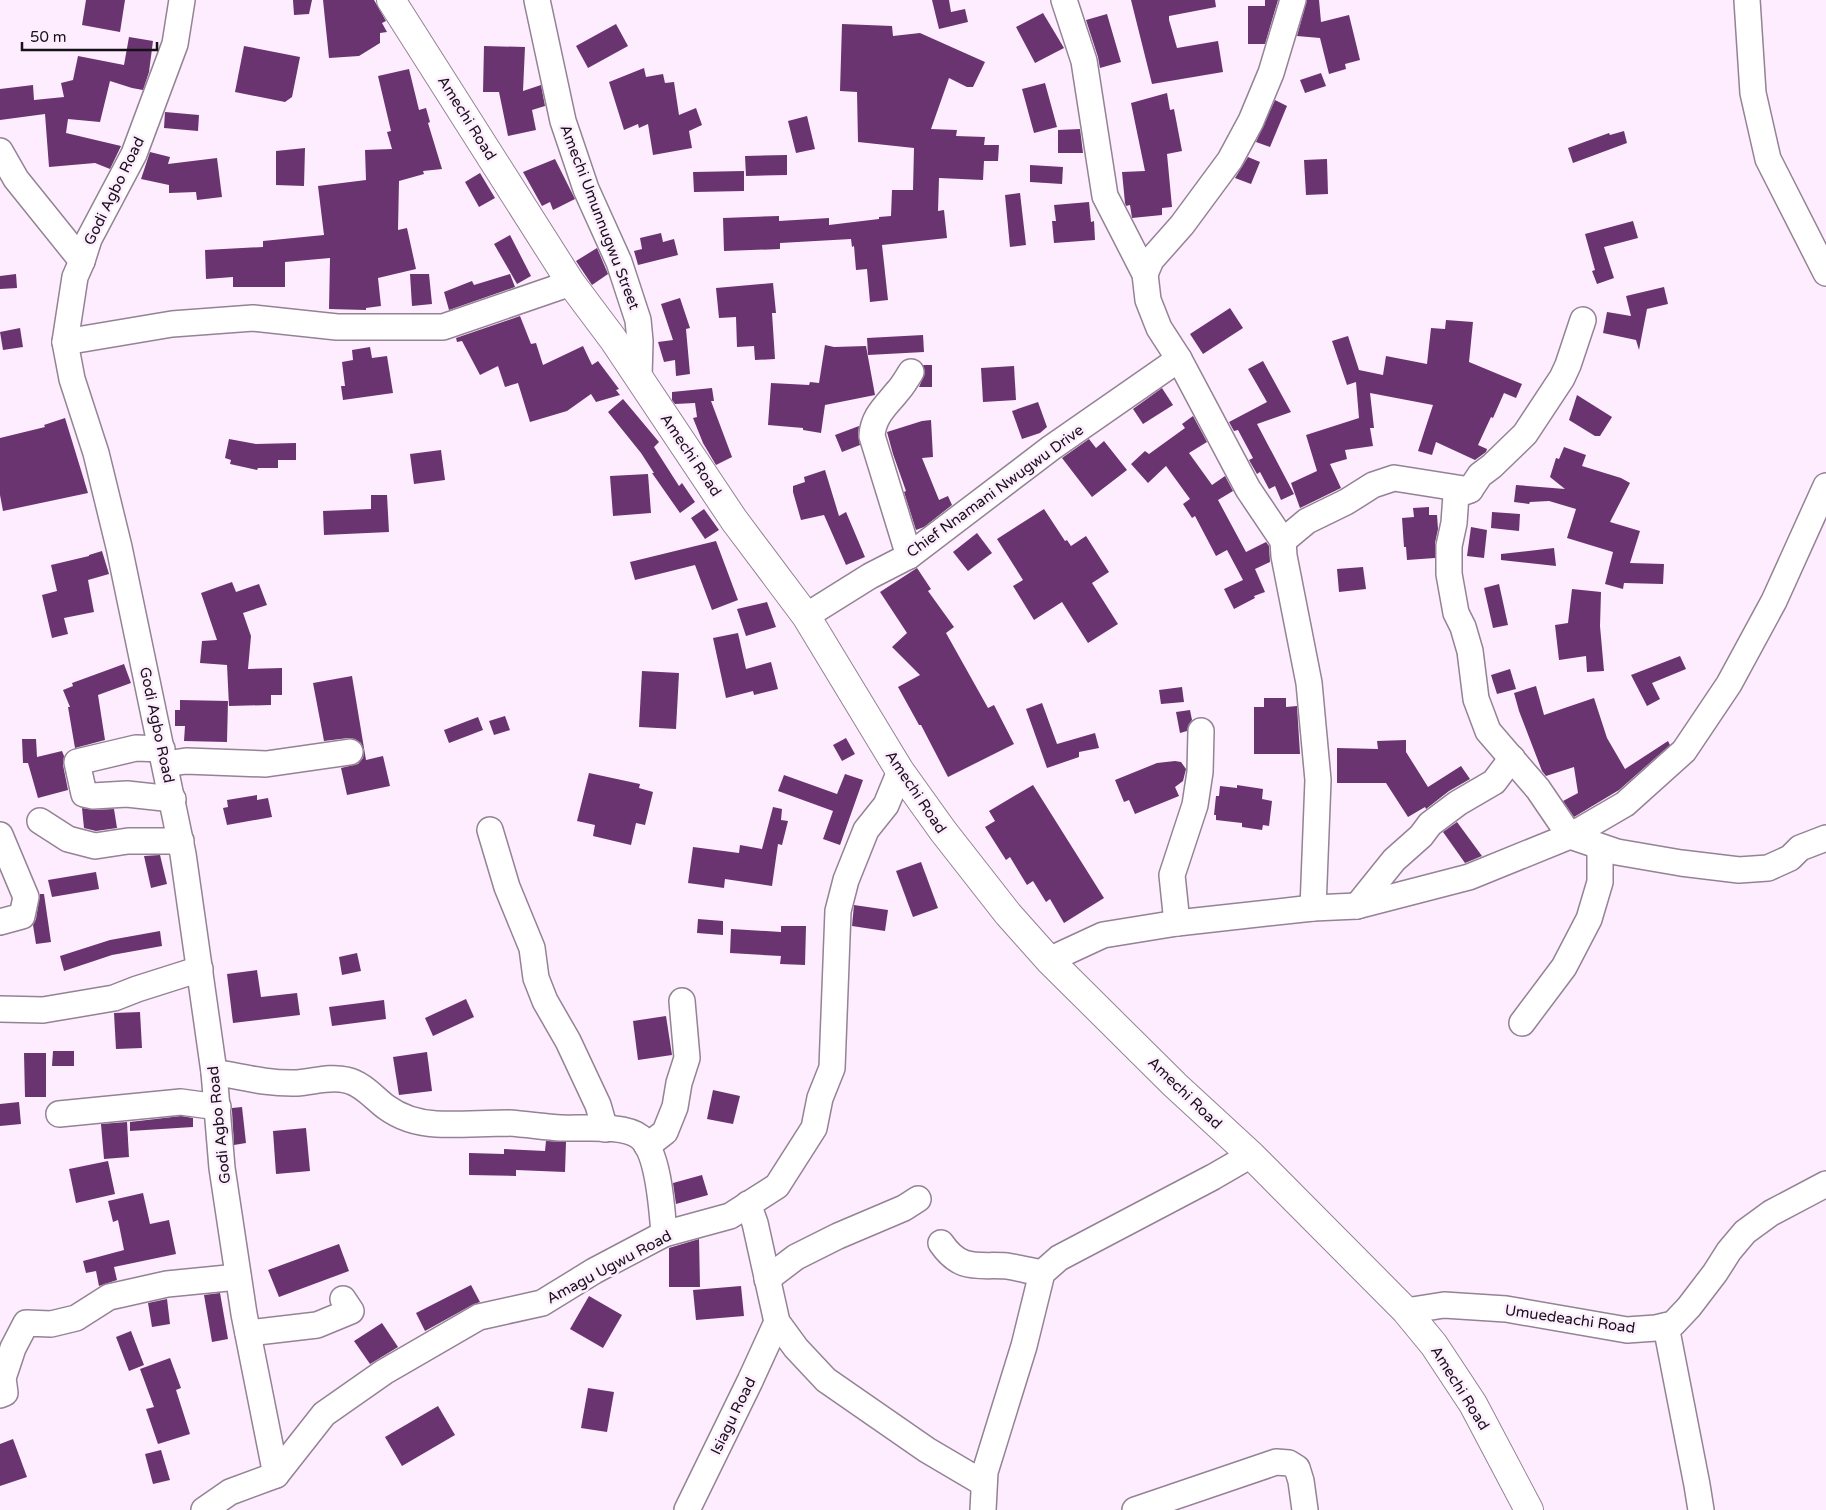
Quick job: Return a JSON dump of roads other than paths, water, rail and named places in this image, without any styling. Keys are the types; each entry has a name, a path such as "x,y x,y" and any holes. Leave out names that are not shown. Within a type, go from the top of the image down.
{"main road":[{"name":"Amechi Road","path":"391,0 571,282 639,377 734,520 806,616 900,771 943,831 1008,914 1049,960 1175,1085 1251,1155 1406,1311 1434,1345 1473,1404 1529,1510"}],"street":[{"name":"Godi Agbo Road","path":"182,0 175,44 134,154 89,238 82,261 74,277 65,342 72,379 96,453 119,547 181,841 214,1072 222,1168 238,1277 276,1475"},
{"name":"Amechi Umunnugwu Street","path":"537,0 562,121 586,189 619,262 638,320 640,341 639,377"},
{"path":"1064,0 1084,61 1105,196 1145,274 1148,300 1159,328 1179,360 1248,489 1283,541 1284,556 1309,682 1318,780 1314,908"},
{"path":"1145,274 1150,260 1182,225 1230,160 1271,73 1293,0"},
{"path":"1747,0 1753,93 1768,159 1826,273"},
{"path":"0,151 16,179 82,261"},
{"path":"65,342 172,324 253,318 337,327 443,326 571,282"},
{"path":"1583,320 1568,365 1553,394 1525,434 1480,475 1470,490 1456,495 1449,546 1449,574 1456,613 1463,627 1470,651 1476,699 1488,731 1538,788 1570,836 1600,847 1617,852 1681,863 1739,870 1768,868 1790,858 1800,848 1826,838"},
{"name":"Chief Nnamani Nwugwu Drive","path":"806,616 870,576 909,556 1051,448 1179,360"},
{"path":"909,556 872,436 872,426 879,413 899,391 911,372"},
{"path":"1283,541 1307,521 1346,502 1373,485 1394,478 1470,490"},
{"path":"1049,960 1104,935 1178,923 1314,908 1357,906 1469,877 1570,836 1625,804 1684,750 1729,684 1774,601 1826,486"},
{"path":"1178,923 1172,875 1195,805 1200,772 1200,731"},
{"path":"172,799 127,794 92,796 84,794 77,762 136,748 163,757 186,761 266,764 350,752"},
{"path":"1357,906 1394,860 1421,836 1430,824 1458,803 1494,782 1512,758"},
{"name":"Amagu Ugwu Road","path":"276,1475 324,1414 384,1372 479,1317 542,1303 594,1271 664,1234 730,1216 777,1186 814,1128 820,1098 832,1068 838,911 846,880 866,830 886,805 900,771"},
{"path":"40,822 68,839 95,846 128,841 181,841"},
{"path":"490,830 506,887 532,948 536,978 545,1000 568,1041 594,1097 605,1129"},
{"path":"0,835 26,897 22,916 0,922"},
{"path":"1522,1023 1564,967 1589,919 1600,882 1600,847"},
{"path":"0,1009 43,1010 114,998 200,969"},
{"path":"647,1146 665,1132 676,1107 679,1083 687,1058 682,1002"},
{"path":"214,1072 267,1082 297,1083 326,1079 346,1080 355,1083 396,1113 421,1122 438,1124 510,1123 559,1128 621,1130 634,1133 647,1146 655,1165 664,1234"},
{"path":"59,1114 181,1102 218,1107"},
{"path":"983,1510 983,1483 993,1444 1024,1346 1042,1273 1059,1258 1251,1155"},
{"path":"1701,1510 1698,1485 1666,1326 1673,1324 1689,1307 1716,1273 1729,1250 1745,1232 1771,1213 1826,1184"},
{"path":"767,1279 796,1258 854,1229 904,1208 918,1199"},
{"path":"748,1204 755,1223 777,1322 796,1348 826,1380 927,1450 983,1483"},
{"path":"941,1243 948,1254 962,1262 982,1266 1007,1266 1042,1273"},
{"path":"0,1395 5,1393 3,1378 13,1348 26,1323 51,1324 76,1318 109,1297 167,1284 238,1277"},
{"path":"248,1333 317,1325 351,1311 343,1299"},
{"name":"Umuedeachi Road","path":"1406,1311 1444,1305 1506,1309 1627,1330 1666,1326"},
{"name":"Isiagu Road","path":"687,1510 777,1322"},
{"path":"1135,1510 1276,1462 1289,1464 1297,1468 1301,1480 1305,1510"},
{"path":"206,1509 230,1492 276,1475"}]}
